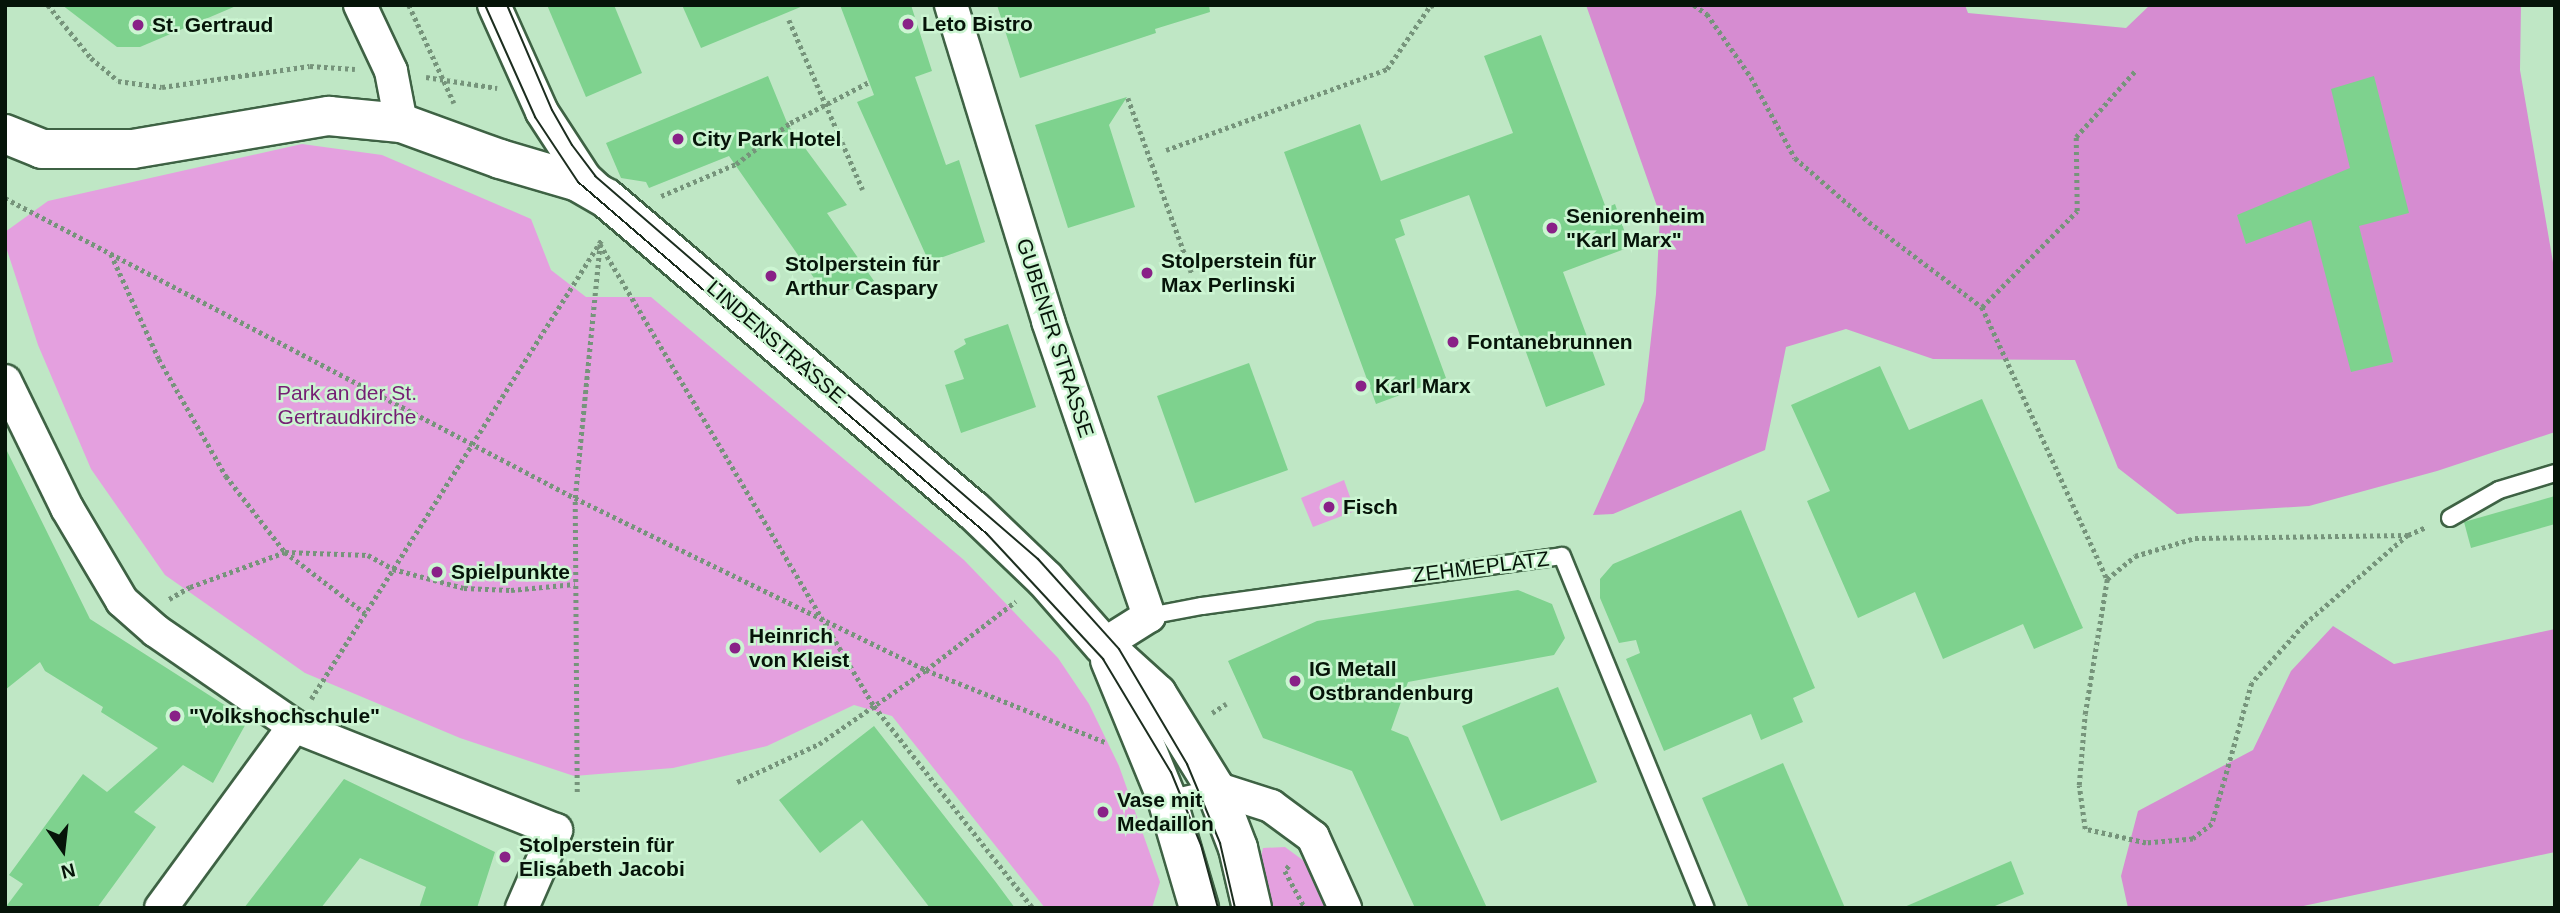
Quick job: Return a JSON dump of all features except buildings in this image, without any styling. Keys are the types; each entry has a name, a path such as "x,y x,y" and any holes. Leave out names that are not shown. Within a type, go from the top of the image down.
{"street":[{"path":"360,5 391,71 401,123"},
{"name":"LINDENSTRASSE","path":"494,5 528,83 563,147 585,178 973,510 1045,579 1103,645 1157,694 1215,789 1238,848 1252,908"},
{"name":"GUBENER STRASSE","path":"951,5 1048,321 1149,616"},
{"path":"5,134 42,149 134,149 328,116 401,123 475,151 578,182 613,203"},
{"path":"5,381 67,508 122,601 139,616 294,726 556,830 522,908"},
{"path":"1103,645 1149,616"},
{"name":"LINDENSTRASSE","path":"1103,645 1167,799 1199,908"},
{"path":"162,908 294,726"},
{"path":"1215,789 1271,806 1313,837 1345,908"}],"lane":[{"path":"2449,518 2499,490 2555,473"},
{"name":"ZEHMEPLATZ","path":"1149,616 1230,602 1562,556 1706,908"},
{"path":"1167,799 1215,789"}],"path":[{"path":"48,5 91,58 118,81 162,87 310,66 391,71 510,91 528,83"},
{"path":"409,5 475,151"},
{"path":"1166,150 1387,69 1430,6 1434,5"},
{"path":"1694,5 1707,14 1751,77 1795,158 1869,222 1982,307 2107,579"},
{"path":"789,20 863,190"},
{"path":"1982,307 2077,211 2076,137 2135,71"},
{"path":"613,203 645,203 736,164 790,123 869,82"},
{"path":"1128,98 1192,274"},
{"path":"5,198 575,498 825,622 926,670 1152,761"},
{"path":"294,726 600,243"},
{"path":"577,792 575,498 600,243"},
{"path":"600,243 874,706 1032,908"},
{"path":"110,253 159,359 226,476 285,552 365,613"},
{"path":"2408,535 2195,538 2134,556 2107,579 2096,627 2082,750 2079,785 2085,829 2146,843 2193,839 2213,824 2252,683 2304,625 2408,535 2449,518"},
{"path":"139,616 190,587 285,552 368,555 393,569 464,588 511,590 575,584"},
{"path":"737,782 819,744 926,670 1045,579"}],"green space":[{"name":"Park an der St. Gertraudkirche","path":"302,144 382,155 531,219 551,270 586,297 651,297 964,560 1058,658 1089,704 1119,766 1160,882 1152,908 1045,908 892,716 854,705 767,746 673,768 574,776 460,738 305,673 165,575 91,469 38,345 5,244 5,232 48,201"},
{"path":"1344,480 1355,511 1313,527 1301,498"},
{"path":"1285,847 1304,861 1325,908 1270,908 1259,865 1263,848"}],"shaded area":[{"path":"1586,5 1965,5 1968,13 2126,28 2150,5 2521,5 2520,70 2555,274 2555,432 2437,471 2309,506 2177,514 2118,468 2075,360 1933,359 1846,329 1786,347 1765,450 1613,514 1593,515 1644,401 1656,294 1660,215"},
{"path":"2333,626 2394,664 2555,629 2555,852 2294,908 2128,908 2121,876 2138,811 2253,750 2291,671"}],"tram line":[{"path":"485,5 535,117 578,182 987,534 1103,659 1171,772 1201,845 1218,908"},
{"path":"507,5 552,110 572,145 595,176 1038,559 1119,649 1187,764 1220,843 1235,908"}],"place":[{"name":"Leto Bistro","path":"908,24"},
{"name":"St. Gertraud","path":"138,25"},
{"name":"City Park Hotel","path":"678,139"},
{"name":"Seniorenheim \"Karl Marx\"","path":"1552,228"},
{"name":"Stolperstein für Max Perlinski","path":"1147,273"},
{"name":"Stolperstein für Arthur Caspary","path":"771,276"},
{"name":"Fontanebrunnen","path":"1453,342"},
{"name":"Karl Marx","path":"1361,386"},
{"name":"Fisch","path":"1329,507"},
{"name":"Spielpunkte","path":"437,572"},
{"name":"Heinrich von Kleist","path":"735,648"},
{"name":"IG Metall Ostbrandenburg","path":"1295,681"},
{"name":"\"Volkshochschule\"","path":"175,716"},
{"name":"Vase mit Medaillon","path":"1103,812"},
{"name":"Stolperstein für Elisabeth Jacobi","path":"505,857"}]}
